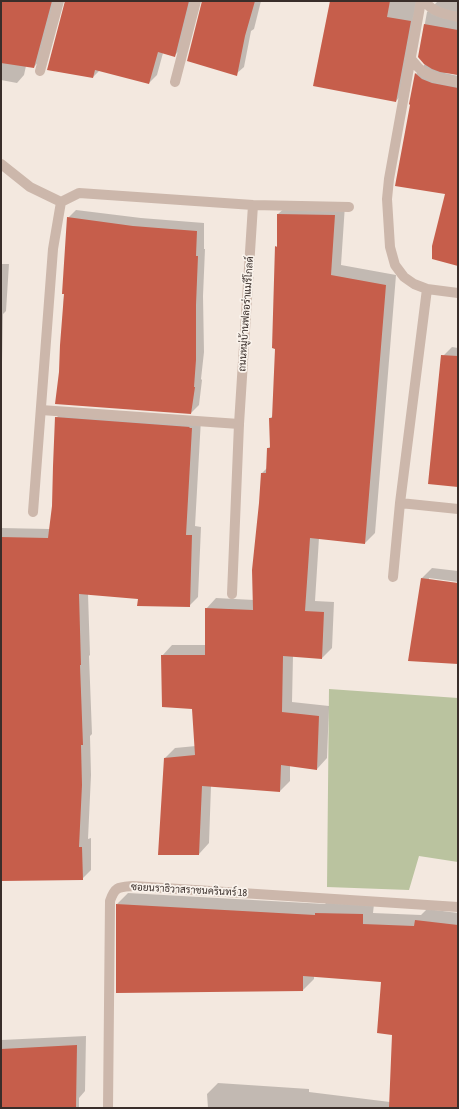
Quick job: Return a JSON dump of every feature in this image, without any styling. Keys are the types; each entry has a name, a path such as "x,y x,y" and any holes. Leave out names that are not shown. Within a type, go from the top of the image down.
{"street":[{"path":"40,71 59,1"},
{"path":"175,82 196,1"},
{"path":"421,1 389,179 387,199 390,247 395,264 404,277 414,284 427,289 458,293"},
{"path":"424,1 428,7 434,11 458,17"},
{"path":"410,58 420,70 428,75 458,82"},
{"path":"1,164 30,187 61,202"},
{"path":"61,202 79,193 253,205 349,207"},
{"path":"33,512 53,249 61,202"},
{"name":"ถนนหมู่บ้านฟลอร่าแมรีโกลด์","path":"232,594 239,424 253,205"},
{"path":"393,577 400,504 427,289"},
{"path":"41,410 239,424"},
{"path":"400,504 458,509"},
{"name":"ซอยนราธิวาสราชนครินทร์ 18","path":"108,1108 110,901 113,893 119,887 133,886 458,907"}],"green space":[{"path":"329,689 458,698 458,862 419,856 409,890 327,887"}],"building":[{"path":"1,1 52,1 34,68 1,63"},
{"path":"65,1 189,1 175,57 158,52 149,84 95,70 93,78 47,70"},
{"path":"202,1 255,1 245,36 237,76 187,61"},
{"path":"330,1 390,1 387,17 411,21 396,102 313,86"},
{"path":"424,24 458,30 458,75 432,69 424,64 418,57"},
{"path":"415,73 422,79 432,83 458,88 458,266 432,259 432,246 445,194 395,186"},
{"path":"277,214 335,215 331,275 386,285 365,544 310,538 305,611 324,612 322,659 283,656 282,712 319,716 317,770 281,765 280,792 202,786 199,855 158,855 164,758 195,755 192,709 162,707 161,655 205,655 205,608 253,610 252,570 261,473 266,473 267,448 270,448 269,418 272,418 275,349 272,348 275,246 277,247"},
{"path":"67,217 133,226 197,231 196,360 195,387 191,414 55,404 59,372"},
{"path":"441,355 458,356 458,487 428,484"},
{"path":"55,417 192,428 186,535 192,535 190,607 137,606 138,599 79,594 83,745 81,745 82,785 79,847 82,847 83,880 1,881 1,537 48,538 52,506"},
{"path":"421,578 458,583 458,664 408,661"},
{"path":"116,904 315,915 315,913 363,914 363,924 414,926 415,920 458,925 458,1108 389,1108 392,1035 377,1033 381,982 303,976 303,991 116,993"},
{"path":"77,1045 76,1108 1,1108 1,1049"}]}
